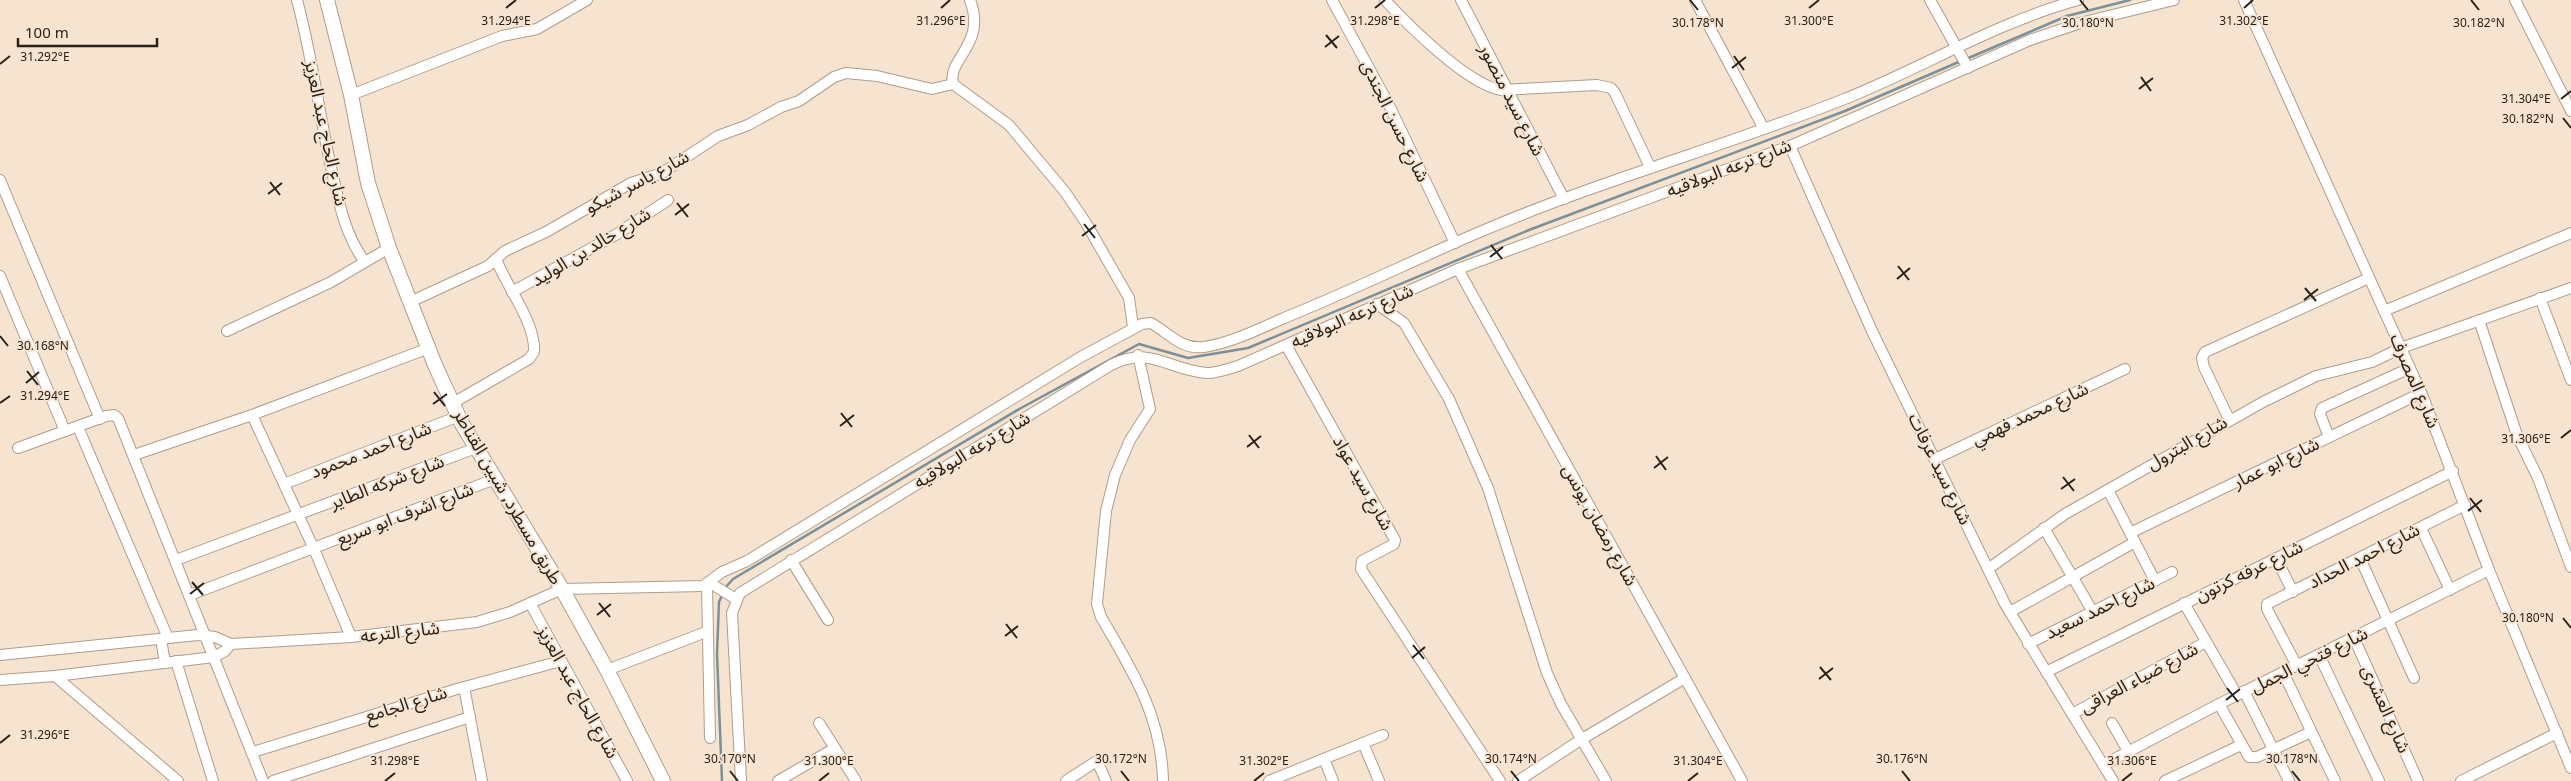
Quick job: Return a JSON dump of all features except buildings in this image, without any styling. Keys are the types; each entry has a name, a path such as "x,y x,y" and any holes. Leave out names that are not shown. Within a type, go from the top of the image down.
{"main road":[{"name":"طريق مسطرد, شبين القناطر","path":"326,0 351,96 368,183 386,250 410,302 428,348 476,448 558,590 607,670 663,781"}],"street":[{"name":"شارع الحاج عبد العزيز","path":"297,0 309,51 336,192 353,244 368,261"},
{"path":"351,96 502,36 537,30 587,0"},
{"path":"970,0 975,19 975,28 972,39 953,73 954,84 1009,125 1065,192 1086,223 1129,298 1133,327"},
{"name":"شارع حسن الجندى","path":"1332,0 1388,103 1455,243"},
{"path":"1385,0 1422,38 1474,78 1492,88 1508,90 1596,85 1611,88 1619,100 1650,167"},
{"name":"شارع سيد منصور","path":"1461,0 1564,199"},
{"path":"1695,0 1764,129"},
{"path":"1930,0 1968,68"},
{"name":"شارع ترعه البولاقيه","path":"710,585 722,572 747,560 1133,327 1151,323 1186,346 1196,348 1212,345 1294,314 1455,243 1564,199 1844,99 2019,19 2078,0"},
{"name":"شارع ترعه البولاقيه","path":"734,597 791,560 1127,357 1138,355 1186,369 1210,373 1238,366 1458,269 1790,146 2030,40 2080,23 2174,0"},
{"name":"شارع المصرف","path":"2244,0 2421,393 2490,570 2571,768"},
{"path":"2515,0 2571,111"},
{"name":"شارع ياسر شيكو","path":"410,302 488,266 505,251 546,232 632,183 662,173 718,136 748,125 781,107 802,99 840,74 877,76 926,89 939,89 954,84"},
{"name":"شارع سيد عرفات","path":"1790,146 1872,331 1988,569 2028,644 2113,781"},
{"path":"0,180 100,419"},
{"name":"شارع خالد بن الوليد","path":"512,292 610,239 668,200"},
{"path":"2384,311 2571,233"},
{"path":"226,331 331,282 386,250"},
{"path":"453,403 529,359 534,352 534,343 524,317 496,259"},
{"name":"شارع رمضان يونس","path":"1458,269 1742,781"},
{"path":"0,276 4,299 65,431"},
{"path":"2229,419 2204,366 2202,358 2205,352 2369,278"},
{"name":"شارع البترول","path":"1988,569 2044,528 2108,490 2229,419 2316,376 2372,362 2401,348 2571,288"},
{"path":"2540,298 2571,380"},
{"path":"1377,304 1404,323 1449,399 1488,488 1547,673 1561,704 1606,781"},
{"path":"2479,320 2517,435 2538,478 2571,567"},
{"name":"شارع سيد عواد","path":"1286,345 1395,540 1394,544 1362,561 1361,569 1500,781"},
{"path":"134,455 252,415 428,348"},
{"path":"1138,355 1150,410 1128,445 1115,475 1106,511 1097,604 1101,617 1150,706 1161,755 1163,781"},
{"path":"2329,437 2320,414 2322,408 2410,368"},
{"name":"شارع محمد فهمي","path":"1935,459 2125,369"},
{"name":"شارع ابو عمار","path":"2010,612 2072,577 2133,537 2329,437 2421,393"},
{"path":"18,448 100,419 114,415 118,418 207,636 253,752 262,781"},
{"path":"252,415 314,549 351,637"},
{"name":"شارع احمد محمود","path":"284,484 459,416"},
{"path":"78,426 164,639 170,662 213,781"},
{"name":"شارع شركه الطاير","path":"176,560 476,448"},
{"name":"شارع عرفه كرتون","path":"2046,672 2453,472"},
{"name":"شارع اشرف ابو سريع","path":"190,596 495,479"},
{"path":"2108,490 2155,581"},
{"name":"شارع احمد الحداد","path":"2297,666 2266,609 2267,604 2465,506"},
{"path":"2044,528 2093,612"},
{"path":"2421,528 2450,590"},
{"path":"2276,558 2293,592"},
{"path":"2360,558 2414,678"},
{"path":"791,560 828,620"},
{"name":"شارع فتحي الجمل","path":"2103,764 2219,704 2490,570"},
{"name":"شارع احمد سعيد","path":"2028,644 2172,572"},
{"path":"558,590 710,585 734,597 732,613 741,781"},
{"path":"710,585 706,632 710,738"},
{"name":"شارع الترعه","path":"0,655 207,636 215,637 231,644 351,637 478,622 558,590"},
{"name":"شارع الحاج عبد العزيز","path":"533,601 562,661 627,781"},
{"path":"2184,603 2206,642 2241,693 2274,750 2289,781"},
{"path":"607,670 706,632"},
{"name":"شارع العشرى","path":"2354,638 2418,781"},
{"name":"شارع ضياء العراقى","path":"2072,714 2206,642"},
{"path":"0,680 55,676 214,656 226,651 231,644"},
{"path":"2318,655 2379,781"},
{"name":"شارع الجامع","path":"253,752 464,687 562,661"},
{"path":"2283,672 2335,781"},
{"path":"55,676 178,781"},
{"path":"1518,781 1582,739 1685,678"},
{"path":"464,687 482,781"},
{"path":"2219,704 2249,757 2253,758 2274,750 2311,732"},
{"path":"272,781 470,717"},
{"path":"819,723 856,781"},
{"path":"2112,723 2128,751"},
{"path":"2461,781 2556,733"},
{"path":"1269,781 1383,735"},
{"path":"1363,743 1378,781"},
{"path":"2165,781 2241,745"},
{"path":"778,781 836,748"},
{"path":"1324,759 1333,781"},
{"path":"1066,781 1093,763 1098,764 1106,781"}],"waterway":[{"path":"1966,59 2067,16 2130,0"},
{"path":"725,588 733,579 1021,408 1139,344 1188,358 1248,348 1529,230 1845,111 1961,61"},
{"path":"722,781 717,654 719,602 723,593"}]}
